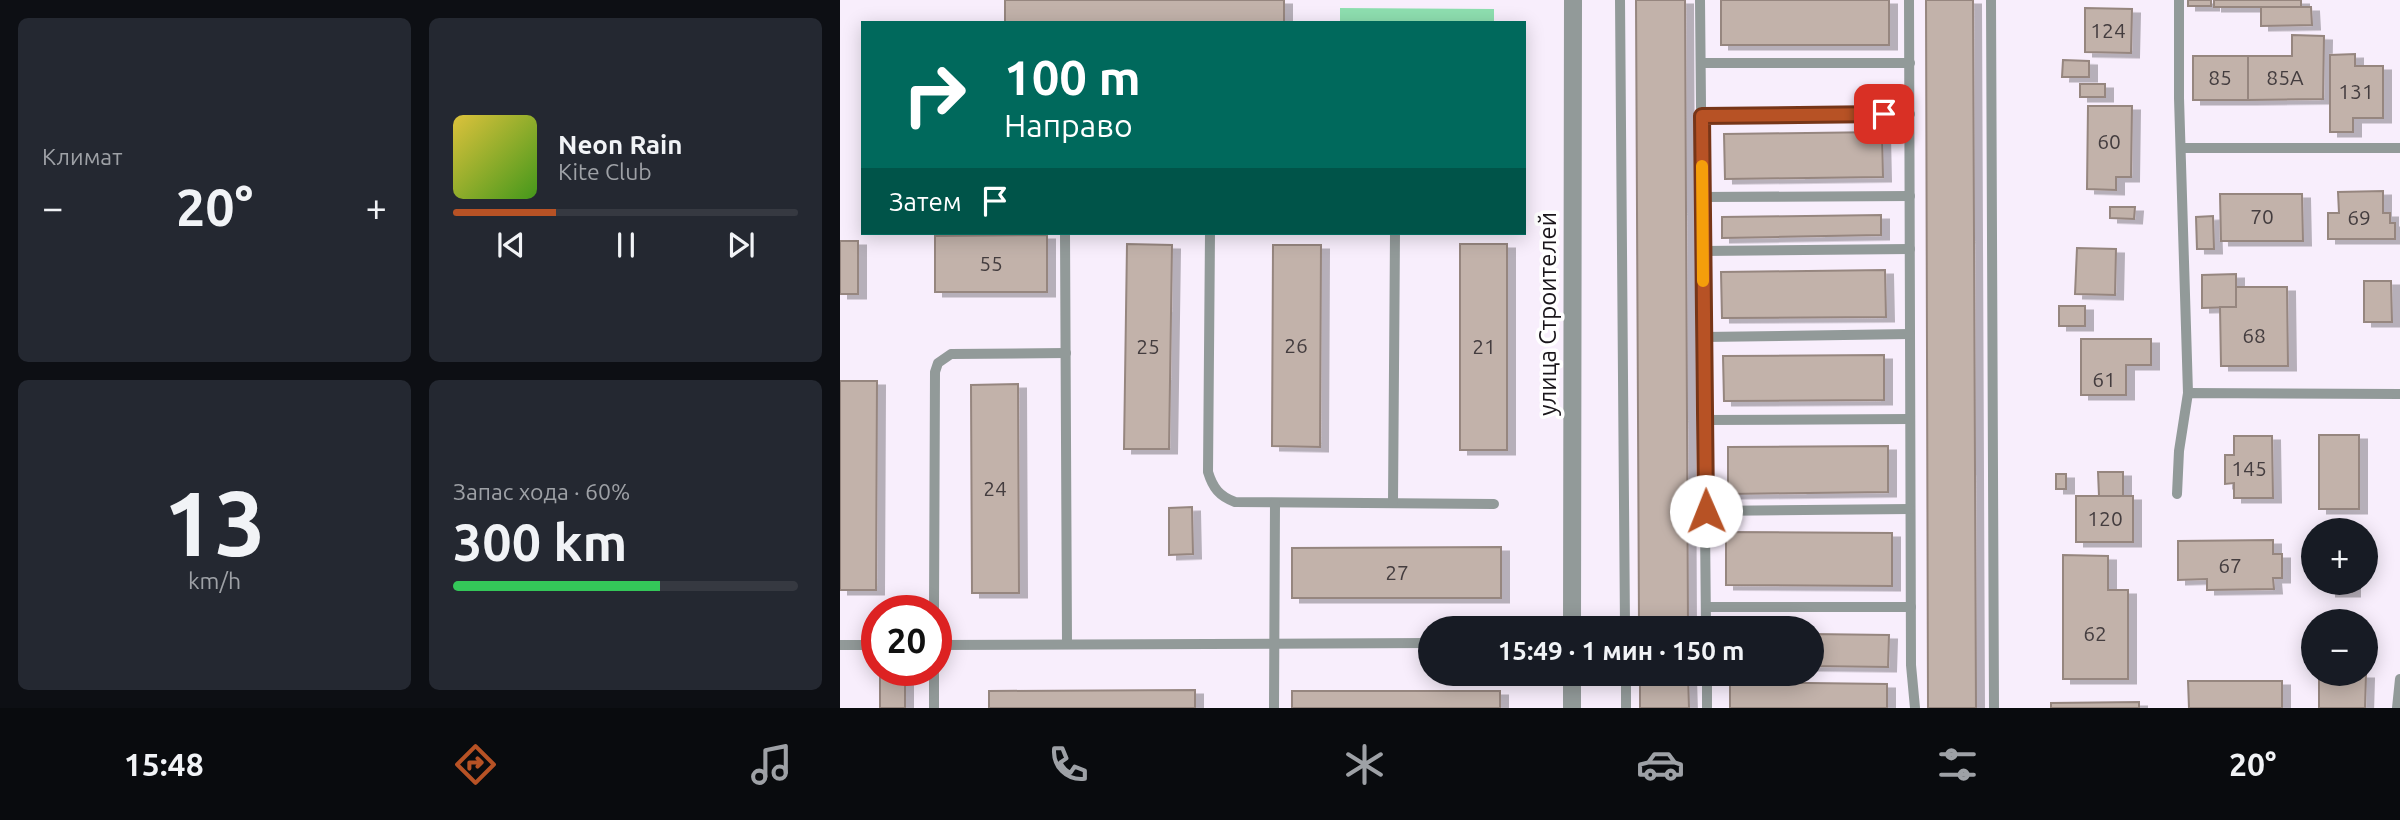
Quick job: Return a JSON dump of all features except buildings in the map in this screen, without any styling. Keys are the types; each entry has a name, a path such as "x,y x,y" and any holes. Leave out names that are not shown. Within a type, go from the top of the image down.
{"street":[{"name":"улица Строителей","path":"1572,616 1573,0"},
{"path":"1572,686 1573,708"}],"lane":[{"path":"1620,0 1625,616"},
{"path":"1700,0 1706,616"},
{"path":"1909,0 1911,665 1915,708"},
{"path":"1991,0 1994,708"},
{"path":"2177,494 2179,451 2188,393 2179,98 2179,0"},
{"path":"1701,63 1910,63"},
{"path":"1702,116 1910,114"},
{"path":"2182,148 2400,148"},
{"path":"1702,197 1910,196"},
{"path":"1065,235 1067,644"},
{"path":"1210,235 1209,472 1213,486 1224,498 1236,502 1275,503 1494,504"},
{"path":"1393,503 1395,235"},
{"path":"1703,251 1910,249"},
{"path":"1704,337 1910,334"},
{"path":"934,595 935,372 938,363 951,354 1066,353"},
{"path":"2188,393 2400,394"},
{"path":"1704,421 1910,419"},
{"path":"1274,708 1275,503"},
{"path":"1706,511 1910,509"},
{"path":"1706,607 1911,607"},
{"path":"952,645 1418,643"},
{"path":"840,645 861,645"},
{"path":"2397,708 2400,678"},
{"path":"934,686 934,708"},
{"path":"1626,686 1626,708"},
{"path":"1707,686 1707,708"}],"green space":[{"path":"1340,8 1494,9 1494,21 1340,21"}],"slow traffic":[{"path":"1702,166 1703,281"}],"route":[{"path":"1706,511 1702,116 1884,114"}]}
